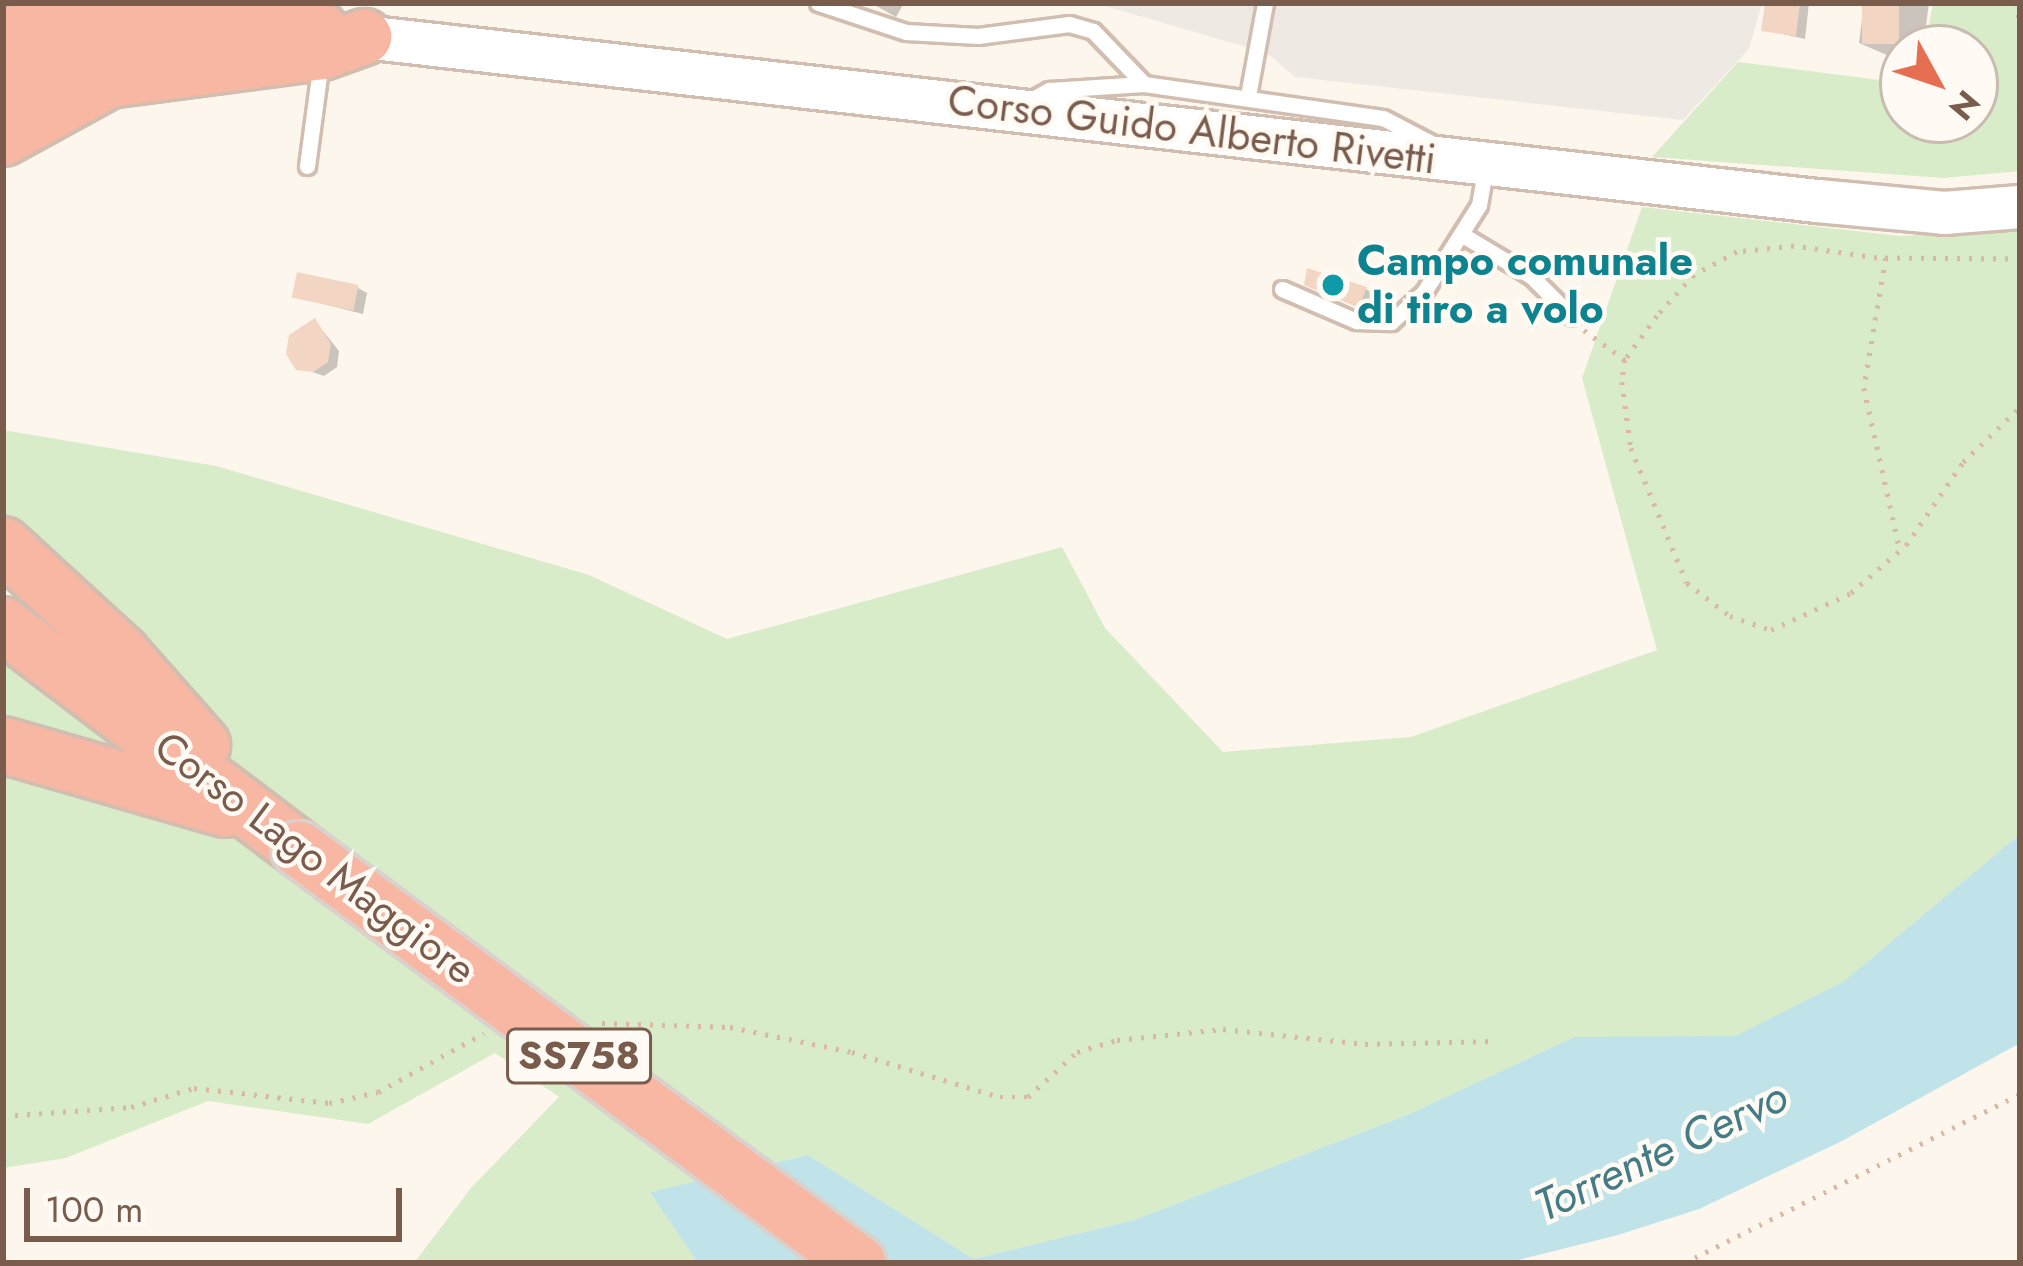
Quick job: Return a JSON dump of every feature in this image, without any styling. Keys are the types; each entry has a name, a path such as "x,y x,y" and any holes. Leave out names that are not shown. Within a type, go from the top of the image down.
{"highway":[{"path":"3,40 48,17 105,3"},
{"path":"3,85 97,42 172,24 244,18 335,31"},
{"path":"3,138 109,80 335,31"},
{"path":"3,545 121,653 271,826"},
{"name":"Corso Lago Maggiore","path":"3,625 859,1263"},
{"path":"3,745 271,826"}],"main road":[{"name":"Corso Guido Alberto Rivetti","path":"335,31 1945,213 2020,207"}],"lane":[{"path":"818,3 906,32 978,36 1069,24 1093,31 1144,84"},
{"path":"1248,97 1265,3"},
{"path":"307,166 335,31"},
{"path":"1016,109 1049,90 1144,84 1383,118 1476,163 1479,205 1408,312 1391,322 1356,321 1282,289"},
{"path":"1460,234 1531,276 1572,317"}],"path":[{"path":"2017,3 2020,27"},
{"path":"2019,108 2020,98"},
{"path":"2020,260 1886,258 1794,246 1737,252 1694,275 1624,360 1631,448 1687,583 1730,616 1771,630 1811,616 1900,551 1963,462 2020,407"},
{"path":"1886,258 1864,388 1900,551"},
{"path":"1572,317 1601,349 1624,360"},
{"path":"588,1021 730,1028 852,1052 1000,1097 1028,1096 1078,1052 1117,1040 1223,1029 1365,1044 1495,1041"},
{"path":"3,1116 131,1107 194,1088 328,1103 378,1092 471,1035 490,1031"},
{"path":"1684,1263 2020,1094"}],"shaded area":[{"path":"1095,3 1762,3 1749,49 1683,120 1295,77 1267,53"}],"green space":[{"path":"1933,3 2020,3 2020,171 1944,178 1652,157 1738,62 1879,80 1879,144 1999,144 1999,24 1929,24"},
{"path":"1642,207 1900,236 2020,229 2020,834 1844,981 1736,1037 1574,1037 1407,1115 1134,1220 974,1259 808,1155 651,1192 698,1263 414,1263 471,1188 559,1097 495,1053 368,1124 208,1101 66,1158 3,1168 3,658 212,816 3,520 3,430 216,466 589,575 727,639 1062,547 1105,628 1223,752 1411,737 1657,650 1582,378"}],"water":[{"name":"Torrente Cervo","path":"2020,834 2020,1043 1842,1141 1699,1209 1618,1235 1506,1263 698,1263 650,1192 808,1155 974,1259 1134,1220 1407,1115 1574,1037 1736,1036 1844,981"}],"building":[{"path":"1765,3 1800,3 1796,36 1761,31"},
{"path":"1862,3 1899,3 1899,24 1879,24 1879,44 1862,44"},
{"path":"1307,268 1367,287 1359,308 1304,285"},
{"path":"297,272 359,285 353,311 292,297"},
{"path":"315,318 331,344 328,362 313,372 296,370 286,354 289,335"}],"place":[{"name":"Campo comunale di tiro a volo","path":"1333,285"}]}
